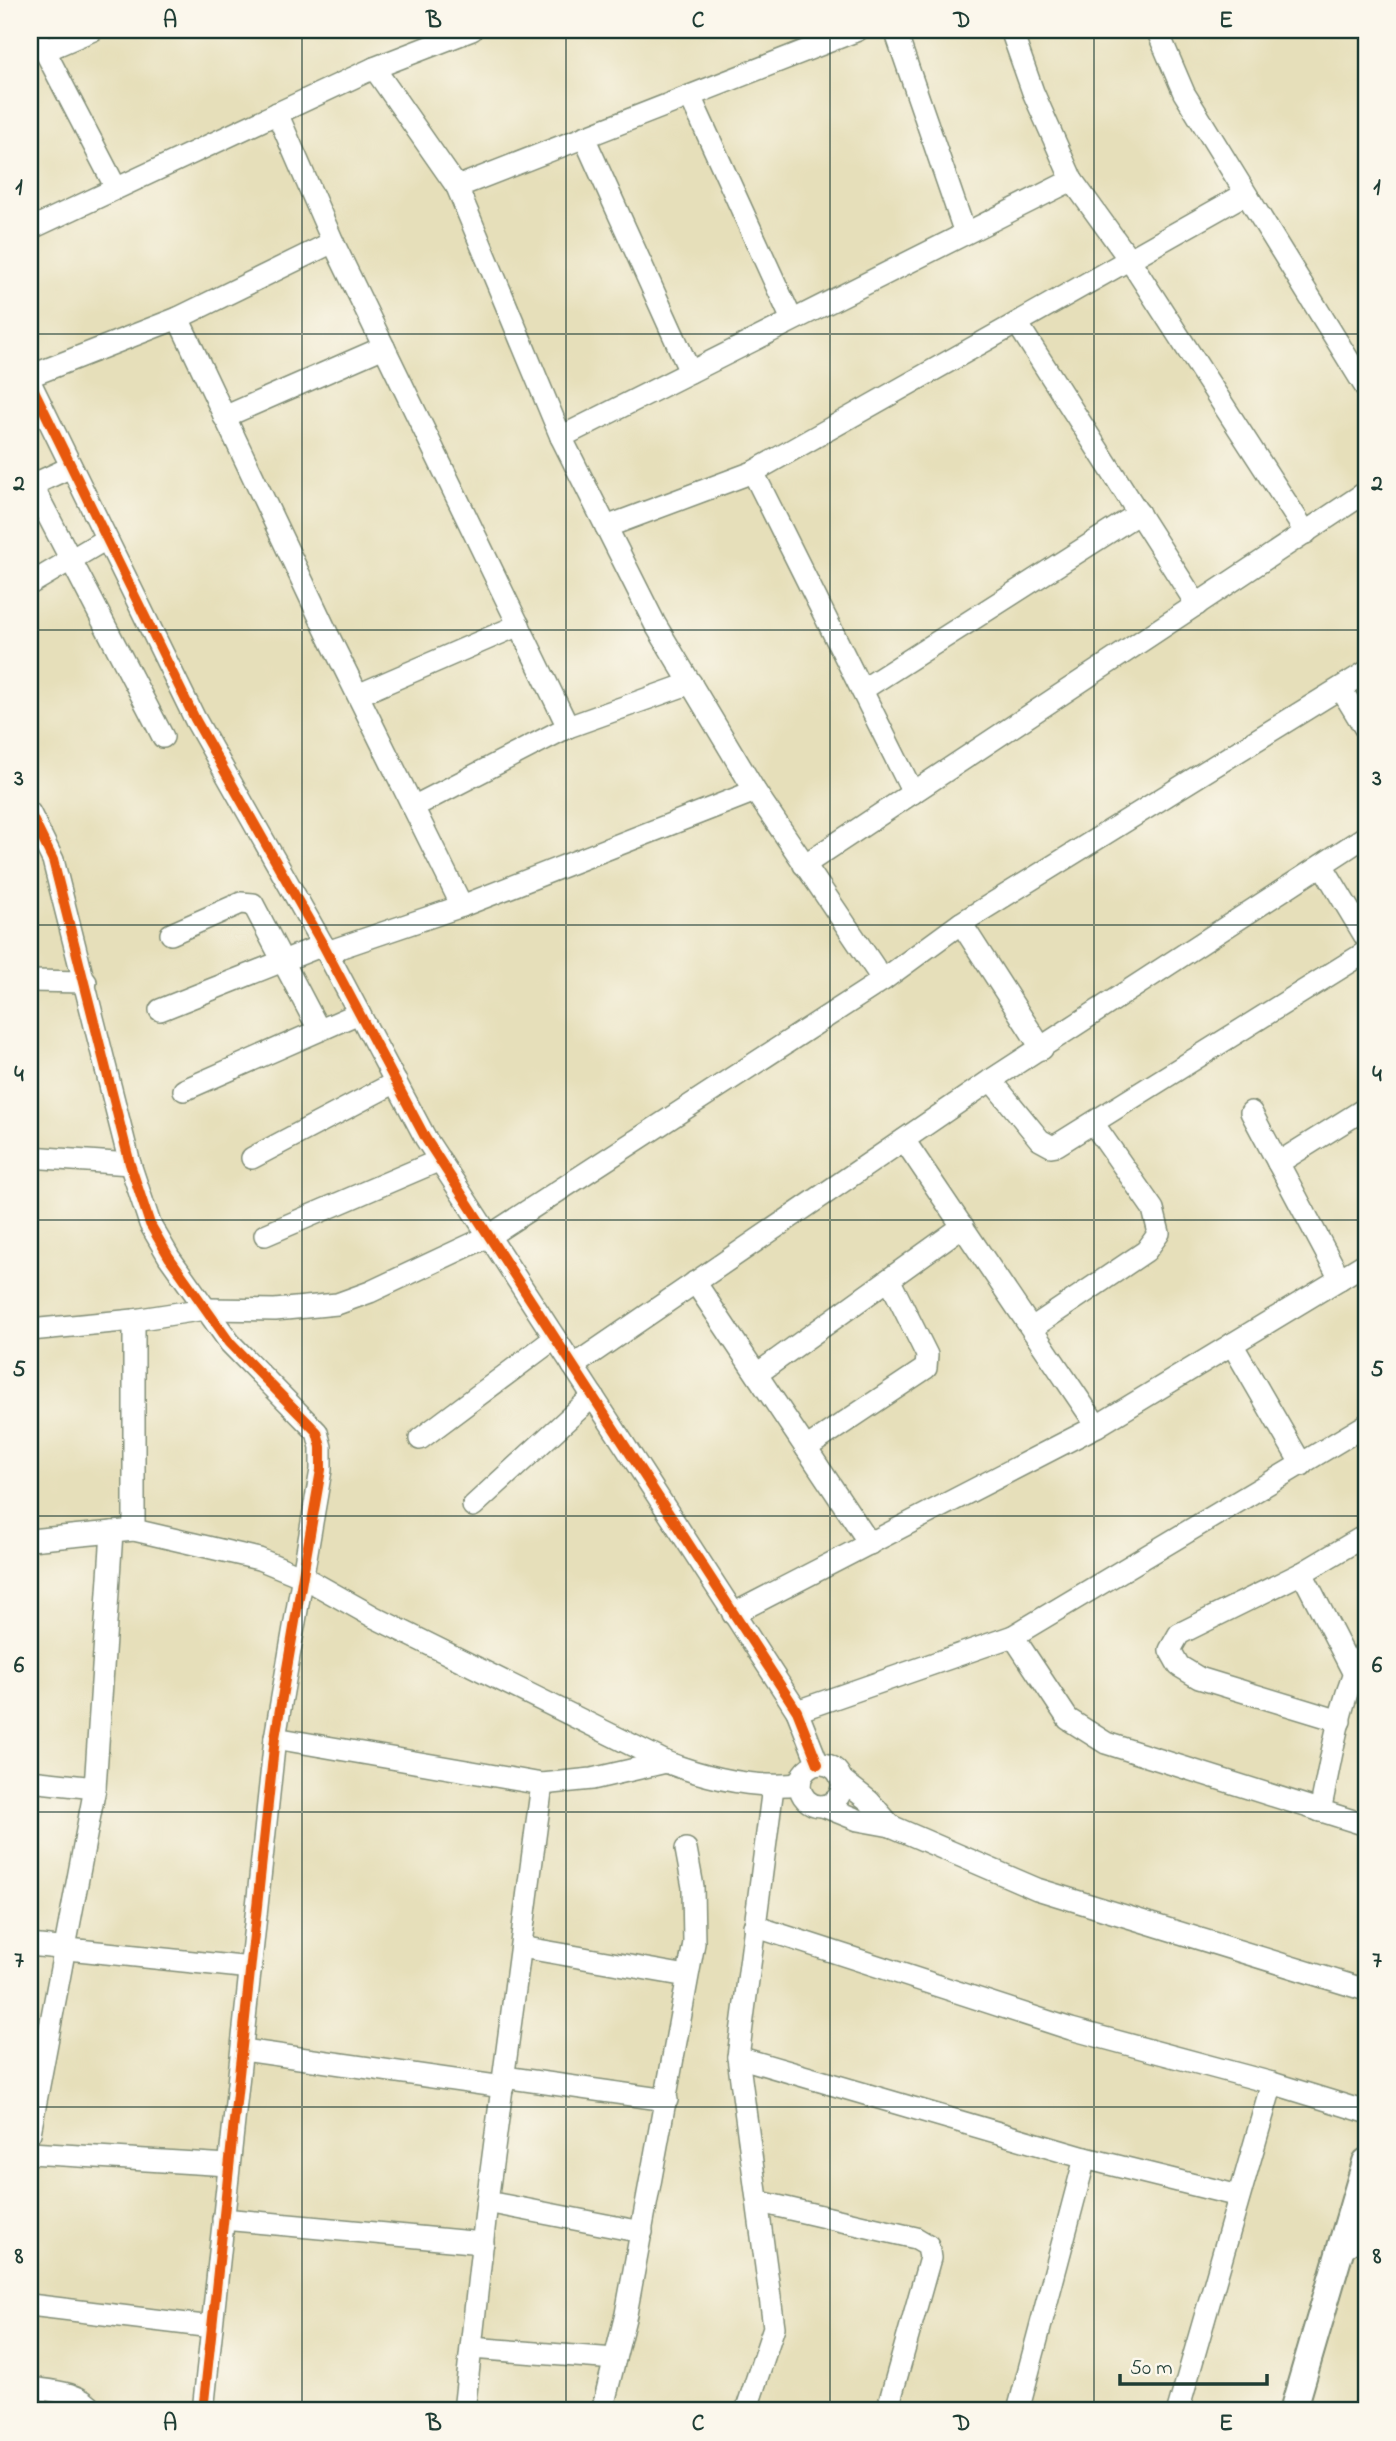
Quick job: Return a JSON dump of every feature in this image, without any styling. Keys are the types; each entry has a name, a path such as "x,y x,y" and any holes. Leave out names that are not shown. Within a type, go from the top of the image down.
{"main road":[{"path":"1293,2411 1366,2162"}],"street":[{"path":"34,30 116,188"},
{"path":"44,51 93,30"},
{"path":"30,229 374,68 472,30"},
{"path":"457,187 858,30"},
{"path":"895,30 965,233"},
{"path":"1011,30 1033,92 1072,180 1129,260 1306,533"},
{"path":"1157,30 1184,93 1366,388"},
{"path":"374,68 457,187 561,437 655,624 755,791 883,980"},
{"path":"690,96 792,320"},
{"path":"277,113 333,242 568,727"},
{"path":"584,137 690,372"},
{"path":"561,437 1072,180"},
{"path":"606,527 753,472 1245,194"},
{"path":"30,376 178,318 333,242"},
{"path":"178,318 462,906"},
{"path":"1017,323 1197,605"},
{"path":"224,417 384,347"},
{"path":"30,382 195,719 440,1160 797,1711 818,1764"},
{"path":"71,467 31,486 163,737"},
{"path":"753,472 913,793"},
{"path":"804,865 1366,492"},
{"path":"862,690 1139,513"},
{"path":"30,584 106,539"},
{"path":"358,695 519,625"},
{"path":"30,1330 134,1320 205,1309 275,1310 337,1304 489,1236 883,980 961,923 1366,672"},
{"path":"413,807 568,727 691,683"},
{"path":"1340,689 1366,730"},
{"path":"160,1010 284,960 462,906 755,791"},
{"path":"30,813 53,860 130,1164 150,1224 230,1343 317,1433 321,1447 321,1470 275,1738 203,2411"},
{"path":"573,1366 991,1080 1366,836"},
{"path":"1322,864 1366,938"},
{"path":"171,934 248,902 257,908 319,1030"},
{"path":"961,923 1042,1049"},
{"path":"991,1080 1046,1144 1057,1145 1366,951"},
{"path":"30,981 86,982"},
{"path":"184,1090 359,1013"},
{"path":"252,1158 396,1082"},
{"path":"1278,1163 1366,1108"},
{"path":"1251,1112 1340,1279"},
{"path":"1032,1328 1146,1251 1159,1233 1153,1209 1093,1123"},
{"path":"904,1140 1097,1426"},
{"path":"30,1157 130,1164"},
{"path":"265,1235 440,1160"},
{"path":"757,1374 963,1226"},
{"path":"733,1614 1097,1426 1366,1263"},
{"path":"806,1448 926,1368 927,1355 889,1279"},
{"path":"695,1282 870,1544"},
{"path":"134,1320 134,1530"},
{"path":"421,1439 555,1338"},
{"path":"1232,1344 1302,1465"},
{"path":"473,1506 593,1396"},
{"path":"797,1711 1013,1636 1302,1465 1366,1424"},
{"path":"30,1540 134,1530 259,1559 303,1577 374,1617 666,1762 699,1775 773,1787 800,1784"},
{"path":"30,2133 95,1788 112,1532"},
{"path":"1340,1721 1199,1678 1179,1665 1170,1650 1179,1634 1301,1573 1366,1535"},
{"path":"1301,1573 1353,1672"},
{"path":"1013,1636 1056,1704 1085,1732 1127,1752 1366,1825"},
{"path":"1320,1811 1353,1672 1366,1648"},
{"path":"275,1738 542,1784 593,1779 666,1762"},
{"path":"891,1826 870,1801 841,1779 832,1767 818,1764 803,1773 800,1784 806,1801 858,1819 891,1826 1037,1889 1366,1990"},
{"path":"823,1806 837,1798 841,1779"},
{"path":"30,1781 95,1788"},
{"path":"464,2411 487,2202 542,1784"},
{"path":"746,2411 774,2327 760,2202 738,2057 773,1787"},
{"path":"602,2411 642,2232 696,1926 687,1849"},
{"path":"754,1926 1071,2029 1272,2082 1366,2112"},
{"path":"30,1945 251,1968"},
{"path":"521,1947 687,1976"},
{"path":"243,2050 667,2100"},
{"path":"738,2057 1085,2158 1239,2196"},
{"path":"1178,2411 1272,2082"},
{"path":"30,2153 229,2165"},
{"path":"1017,2411 1085,2158"},
{"path":"487,2202 642,2232"},
{"path":"760,2202 916,2238 928,2245 930,2258 887,2411"},
{"path":"223,2219 483,2243"},
{"path":"1340,2250 1366,2234"},
{"path":"30,2305 212,2327"},
{"path":"471,2348 615,2359"},
{"path":"30,2388 82,2399 94,2411"}],"cycle path":[{"path":"30,382 195,719 323,945 426,1139 797,1711 818,1764"},
{"path":"30,813 53,860 130,1164 150,1224 169,1257 230,1343 317,1432 321,1447 321,1470 275,1738 203,2411"}]}
